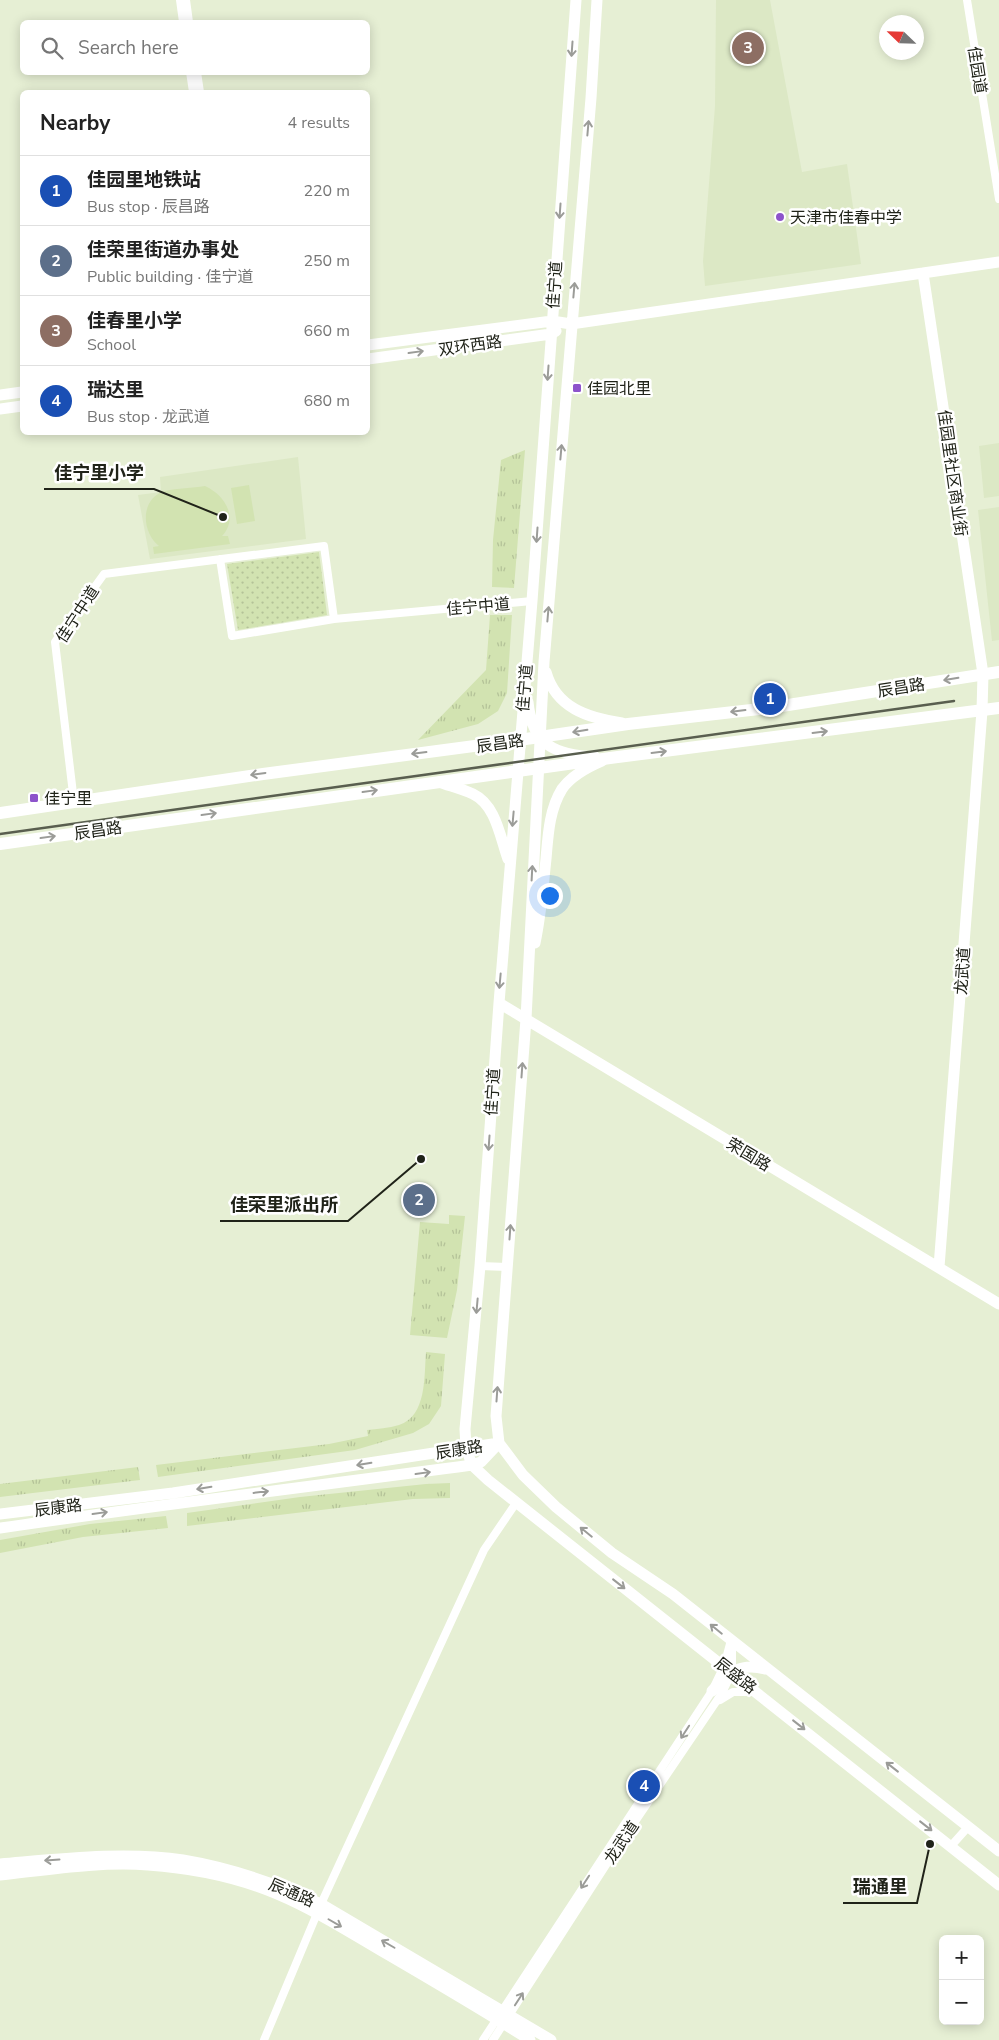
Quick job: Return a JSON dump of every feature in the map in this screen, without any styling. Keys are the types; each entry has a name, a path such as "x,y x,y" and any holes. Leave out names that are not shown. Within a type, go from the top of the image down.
{"main road":[{"name":"佳宁道","path":"472,1465 466,1448 465,1430 480,1266 519,740 532,601 576,0"},
{"name":"佳宁道","path":"499,1443 496,1416 526,1019 544,662 590,108 597,0"},
{"path":"370,345 552,320 571,324 999,262"},
{"name":"佳园里社区商业街","path":"923,273 983,674"},
{"name":"双环西路","path":"370,359 551,334 571,324"},
{"path":"0,396 20,392"},
{"path":"0,409 20,406"},
{"path":"544,662 549,681 564,703 592,717 628,724"},
{"name":"辰昌路","path":"0,813 264,774 628,724 769,708 999,672"},
{"name":"龙武道","path":"939,1267 982,711 983,674"},
{"path":"526,675 530,720 540,737 549,746 578,756 610,758"},
{"name":"辰昌路","path":"0,844 438,781 999,708"},
{"path":"528,966 539,923 549,829 558,799 563,788 576,776 591,766 610,758"},
{"path":"438,781 473,794 484,802 497,825 510,863"},
{"name":"荣国路","path":"499,1003 999,1304"},
{"name":"辰康路","path":"0,1514 183,1491 499,1443"},
{"name":"辰康路","path":"0,1528 174,1503 410,1475 472,1465 481,1462 499,1443"},
{"name":"辰盛路","path":"499,1443 523,1475 556,1507 612,1553 673,1594 999,1851"},
{"name":"辰盛路","path":"472,1465 516,1503 761,1694 999,1885"},
{"path":"712,1692 728,1669 750,1666 769,1670"},
{"name":"辰通路","path":"0,1864 138,1856 184,1860 257,1878 289,1889 319,1909 503,2017 551,2040"},
{"name":"辰通路","path":"0,1876 62,1868 122,1865 163,1866 216,1874 319,1909"},
{"name":"辰通路","path":"503,2017 530,2040"}],"street":[{"path":"180,0 183,20"},
{"path":"186,0 189,20"},
{"name":"佳园道","path":"967,0 999,199"},
{"path":"190,75 193,90"},
{"path":"197,75 200,90"},
{"name":"佳宁中道","path":"74,802 55,642 104,574 324,546 334,619"},
{"name":"佳宁中道","path":"220,559 232,636 334,619 532,601"},
{"path":"480,1266 507,1267"},
{"path":"264,2040 319,1909 484,1550 516,1503"},
{"name":"龙武道","path":"493,2040 503,2017 714,1705 734,1648 731,1640"},
{"path":"714,1705 733,1692 746,1690 761,1694"},
{"path":"483,2040 503,2017 712,1692"},
{"path":"951,1846 968,1827"}],"shaded area":[{"name":"天津市佳春中学","path":"716,0 770,0 802,172 847,164 861,264 705,286 703,261 715,106"},
{"path":"999,443 999,496 984,498 979,446"},
{"path":"298,457 306,539 150,559 138,495 161,492 160,477"},
{"path":"999,507 999,640 992,641 978,510"}],"green space":[{"path":"525,450 514,588 492,587 493,540 501,460"},
{"path":"249,485 255,521 237,524 231,488"},
{"path":"205,486 224,501 229,515 229,522 222,536 228,536 230,544 154,554 153,547 159,546 153,540 146,524 147,508 151,501 165,491"},
{"path":"319,552 327,615 238,630 227,564"},
{"path":"490,615 512,615 507,693 498,711 478,724 418,740 486,670"},
{"path":"449,1215 465,1216 457,1290 447,1338 410,1335 420,1222 449,1224"},
{"path":"426,1352 445,1354 441,1406 429,1424 413,1433 355,1450 158,1477 156,1465 329,1444 368,1436 367,1430 399,1425 415,1413 419,1404 424,1383"},
{"path":"138,1467 140,1480 0,1497 0,1484"},
{"path":"450,1483 450,1498 413,1499 187,1526 187,1513 300,1497"},
{"path":"166,1516 168,1528 83,1537 0,1553 0,1540 90,1524"}],"railway":[{"path":"0,834 954,701"}],"place":[{"name":"佳春里小学","path":"748,48"},
{"name":"天津市佳春中学","path":"780,217"},
{"name":"佳园北里","path":"577,388"},
{"name":"佳宁里小学","path":"223,517"},
{"name":"佳园里地铁站","path":"770,699"},
{"name":"佳宁里","path":"34,798"},
{"name":"佳荣里派出所","path":"421,1159"},
{"name":"佳荣里街道办事处","path":"419,1200"},
{"name":"瑞达里","path":"644,1786"},
{"name":"瑞通里","path":"930,1844"}]}
